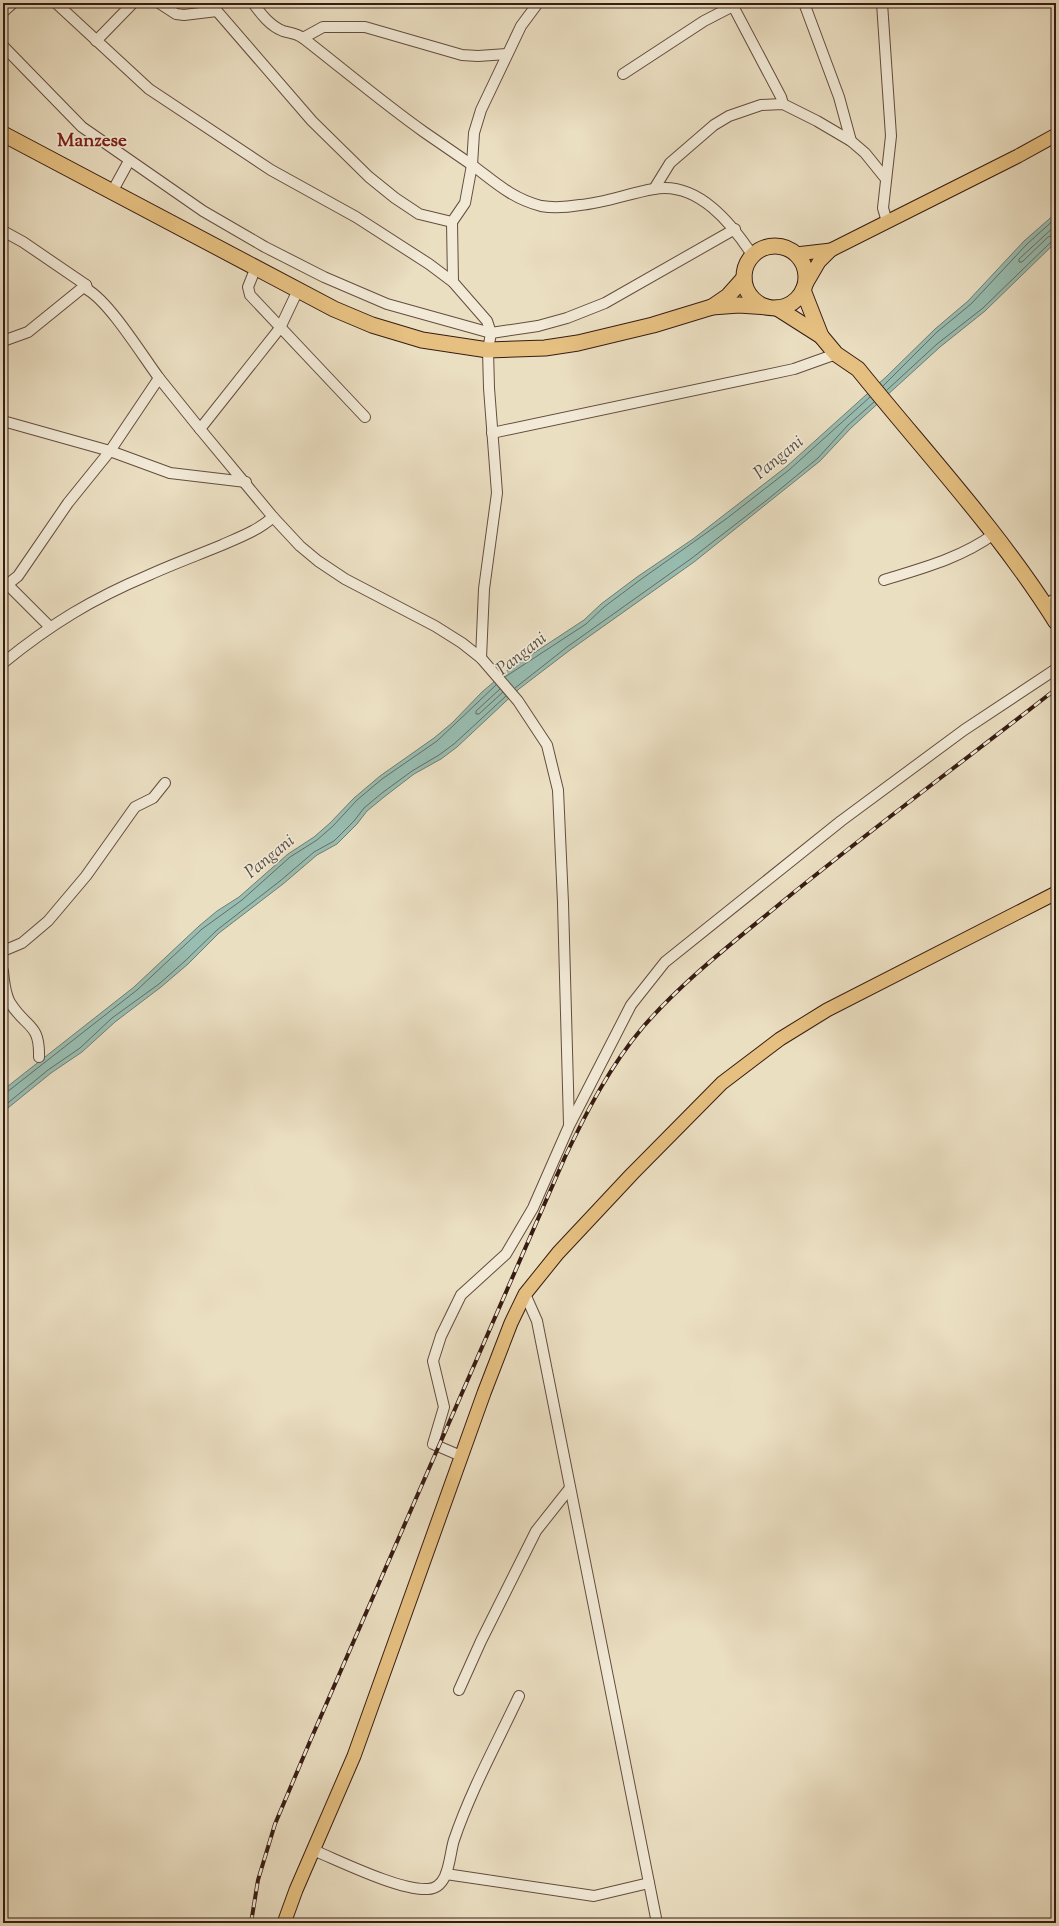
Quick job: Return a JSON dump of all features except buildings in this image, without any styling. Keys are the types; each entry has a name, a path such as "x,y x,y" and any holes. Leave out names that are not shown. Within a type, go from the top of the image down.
{"highway":[{"path":"3,134 334,309 372,325 422,340 488,350 545,348 578,343 653,325 712,308 739,306 772,307 792,302 804,288"},
{"path":"821,336 804,288 806,274 803,263 796,254 785,248 774,246 762,249 753,256 746,266 744,278 746,287 751,296 758,302 772,307 821,336 836,354 858,369 1051,601 1056,622"},
{"path":"712,308 728,296 744,278"}],"main road":[{"path":"804,288 819,262 832,250 1056,135"},
{"path":"796,254 832,250"},
{"path":"284,1923 354,1756 461,1456 511,1323 525,1294 563,1247 716,1089 780,1039 827,1010 1056,893"}],"street":[{"path":"3,12 12,3"},
{"path":"56,3 149,89 271,170 356,217 429,264 453,282 487,321 491,332 488,350 496,493 484,589 481,658"},
{"path":"96,41 133,3"},
{"path":"159,3 176,14 184,15 217,11"},
{"path":"210,3 312,121 369,177 395,198 419,214 452,222"},
{"path":"253,3 272,25 281,30 296,33 424,132 472,165 509,194 542,206 566,207 598,204 654,189 666,188 691,194 718,212 735,229 753,256"},
{"path":"453,282 452,222 465,203 472,165 474,133 481,110 521,26 538,3"},
{"path":"804,3 839,96 851,140"},
{"path":"882,3 891,136 883,208 887,222"},
{"path":"623,74 704,21 734,5 781,97 783,104"},
{"path":"303,38 323,27 358,27 462,55 478,56 507,54"},
{"path":"3,46 82,127 203,211 265,247 324,277 387,304 491,332 538,326 567,318 605,303 735,229"},
{"path":"654,189 670,163 714,125 729,116 761,105 783,104 851,140 865,153 886,179"},
{"path":"112,192 130,161"},
{"path":"3,232 23,242 86,285 88,290 95,294 110,311 159,378 200,429 246,482 273,517 300,546 318,561 345,579 435,626 462,643 481,658 518,701 547,745 558,790 563,903 569,1126"},
{"path":"256,267 248,286 250,295 365,417"},
{"path":"3,341 28,332 86,285"},
{"path":"200,429 280,328 298,290"},
{"path":"492,433 794,369 836,354"},
{"path":"50,627 5,582 18,576 68,503 110,451 159,378"},
{"path":"3,421 110,451 170,473 246,482"},
{"path":"3,663 50,627 82,606 112,591 245,535 263,526 273,517"},
{"path":"884,580 959,555 976,547 994,534"},
{"path":"461,1456 434,1444 444,1407 433,1362 439,1342 461,1295 506,1254 533,1208 569,1126 630,1005 665,962 841,821 964,730 1056,669"},
{"path":"3,951 22,943 48,921 89,871 135,807 153,798 165,783"},
{"path":"3,971 5,987 10,1003 38,1038 39,1057"},
{"path":"525,1294 536,1321 657,1923"},
{"path":"459,1690 480,1641 536,1530 570,1488"},
{"path":"314,1850 398,1884 428,1889 439,1885 446,1874 462,1818 519,1696"},
{"path":"446,1874 594,1896 649,1883"}],"water":[{"path":"1056,213 1056,242 985,311 940,347 851,428 820,461 694,562 570,650 519,689 457,747 441,759 414,774 384,797 367,811 357,824 337,844 317,855 283,884 219,933 188,964 161,987 115,1022 82,1052 51,1073 3,1112 3,1090 134,987 199,926 217,911 239,897 288,854 314,837 354,798 380,776 434,738 452,723 482,692 508,670 584,620 601,604 637,577 693,539 786,467 887,376 935,329 968,301 1024,241"}],"railway":[{"path":"251,1923 258,1880 275,1824 311,1739 565,1157 600,1089 620,1057 658,1010 707,964 845,852 1056,689"}],"district":[{"name":"Manzese","path":"92,139"}],"water label":[{"name":"Pangani","path":"778,457"},
{"name":"Pangani","path":"521,653"},
{"name":"Pangani","path":"269,856"}]}
